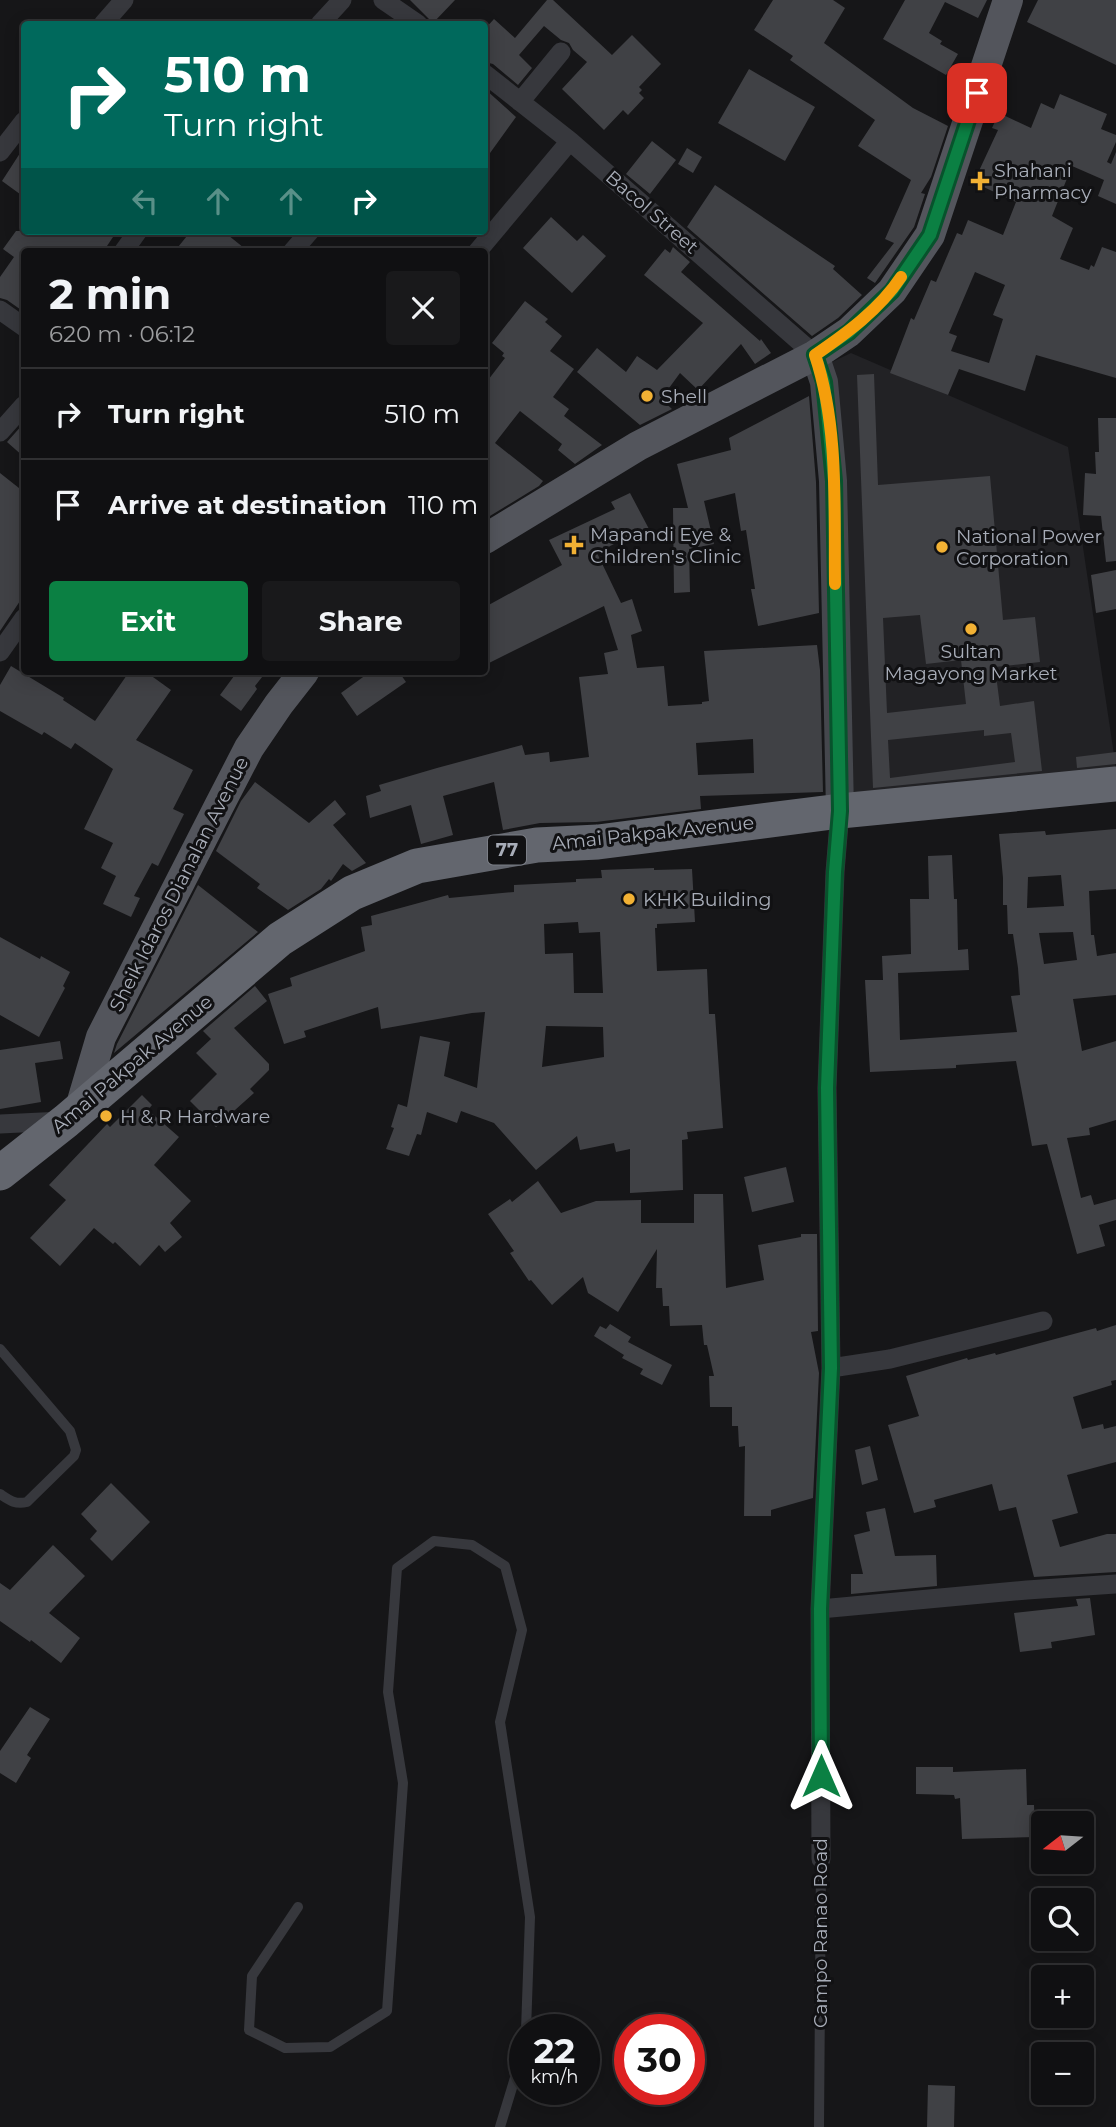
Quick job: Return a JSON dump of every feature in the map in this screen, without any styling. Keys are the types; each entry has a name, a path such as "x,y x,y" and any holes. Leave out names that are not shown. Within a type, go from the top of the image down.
{"highway":[{"name":"Amai Pakpak Avenue","path":"0,1173 280,939 352,893 417,866 537,845 597,842 840,811 1116,785"}],"main road":[{"path":"488,537 638,446 815,355 849,332 892,291 930,235 1008,0"},
{"name":"Campo Ranao Road","path":"815,355 824,382 834,481 840,811"},
{"name":"Sheik Idaros Dianalan Avenue","path":"73,1114 101,1037 249,748 302,675"}],"street":[{"path":"106,21 124,0"},
{"path":"323,21 342,0"},
{"path":"383,0 414,21"},
{"path":"520,102 561,52"},
{"name":"Bacol Street","path":"488,76 570,141 815,355"},
{"path":"0,152 21,125"},
{"path":"480,248 570,141"},
{"path":"0,310 21,325"},
{"path":"0,432 21,408"},
{"path":"0,652 21,622"},
{"name":"Campo Ranao Road","path":"821,1859 820,1609 831,1368 827,1088 835,872 840,811"},
{"path":"0,1124 73,1114"},
{"path":"831,1368 890,1359 1043,1321"},
{"path":"820,1609 1116,1584"}],"lane":[{"path":"0,1349 70,1431 76,1450 74,1456 27,1502 11,1502 0,1494"},
{"path":"298,1907 252,1976 249,2030 285,2048 330,2047 387,2011 403,1783 388,1692 397,1568 434,1541 472,1545 505,1566 522,1630 500,1722 530,1917 527,2014"},
{"name":"Campo Ranao Road","path":"819,2127 821,1859"},
{"path":"500,2127 509,2100"}],"shaded area":[{"name":"Sultan Magayong Market","path":"851,353 1068,447 1116,768 846,796 830,363"}],"building":[{"path":"410,0 455,0 435,21 431,21"},
{"path":"547,0 553,0 612,55 632,35 661,64 639,87 642,90 639,93 644,98 628,115 623,110 604,130 562,89 587,62 569,43 544,26 519,55 532,68 518,85 488,63 488,26 494,19 515,38"},
{"path":"773,0 833,0 845,8 824,43 913,108 948,126 931,177 921,193 925,194 914,227 875,283 867,278 894,243 885,239 911,180 858,146 875,120 790,60 793,56 754,30"},
{"path":"905,0 987,0 978,18 945,2 929,33 942,41 940,44 958,54 946,75 883,39"},
{"path":"1038,0 1116,0 1116,65 1027,22"},
{"path":"749,69 815,107 785,161 718,123"},
{"path":"488,92 516,117 488,156"},
{"path":"1060,94 1107,114 1101,129 1116,135 1116,142 1107,162 1111,164 1116,152 1116,204 1098,196 1104,180 1072,166 1052,216 1073,228 1060,259 1089,270 1091,265 1094,267 1102,247 1116,252 1116,378 1036,355 1025,391 959,369 948,395 890,373 911,318 914,320 931,280 936,282 957,233 962,235 968,220 1003,235 1016,202 977,184 981,175 978,173 998,130 992,128 999,113 1031,128 1041,103 1054,109","holes":["975,272 1005,285 993,315 1003,319 989,363 951,351 957,336 949,333"]},
{"path":"652,141 676,160 650,194 626,174"},
{"path":"687,148 702,157 693,173 678,164"},
{"path":"21,152 21,195 2,181"},
{"path":"715,185 835,266 833,269 862,295 838,318 812,336 687,227"},
{"path":"551,217 577,241 583,235 606,256 572,293 523,248"},
{"path":"16,231 21,231 21,235 114,235 106,248 21,248 21,310 0,298 0,277 14,257 3,249"},
{"path":"188,235 228,235 244,248 177,248"},
{"path":"673,247 690,262 681,272 760,341 761,339 771,353 755,364 741,344 698,390 680,373 661,399 672,409 640,425 577,372 597,348 626,372 637,356 657,370 703,323 644,275 665,249 670,253"},
{"path":"525,301 548,319 545,322 562,336 550,351 574,369 553,397 569,409 564,416 602,445 575,464 558,450 562,444 520,411 495,443 543,481 488,517 488,380 505,358 502,356 504,353 492,343"},
{"path":"874,374 878,485 990,476 1003,620 1035,617 1040,662 995,667 1000,706 1034,701 1042,771 873,788 857,375","holes":["920,615 926,664 961,660 966,704 887,713 883,618","984,730 984,736 1011,733 1015,762 890,778 888,740"]},
{"path":"809,396 816,482 819,613 758,626 751,589 755,589 746,530 741,531 735,493 704,501 714,544 689,549 690,592 674,593 673,508 688,508 677,464 731,450 729,438"},
{"path":"1098,418 1116,418 1116,561 1106,562 1101,516 1083,515 1085,473 1096,474 1095,452 1099,452"},
{"path":"21,426 21,454 7,442"},
{"path":"0,473 21,490 21,600 0,631"},
{"path":"630,493 649,529 597,553 621,603 632,599 642,631 631,635 637,668 664,666 668,706 702,704 709,701 704,651 817,645 823,792 700,796 701,809 596,822 540,823 503,830 494,782 443,796 453,835 421,844 411,805 370,818 366,796 381,791 379,785 437,768 522,745 525,755 549,752 550,762 589,757 579,677 608,674 604,653 618,650 604,606 488,664 488,605 562,565 549,540 615,509 611,502","holes":["753,739 754,773 698,775 696,743"]},
{"path":"1116,570 1116,609 1096,613 1091,575"},
{"path":"11,666 21,672 21,675 26,675 64,698 63,700 95,721 127,675 150,675 171,690 136,740 193,770 173,809 184,814 158,866 152,863 134,896 140,898 131,917 103,904 116,876 101,868 113,843 84,829 113,769 75,743 71,749 44,732 42,735 0,711 0,685"},
{"path":"235,675 264,675 241,711 220,695"},
{"path":"366,675 401,675 406,682 357,716 341,693"},
{"path":"1116,752 1116,764 1077,768 1076,757"},
{"path":"255,782 309,823 335,800 346,814 333,825 366,863 352,871 343,864 331,881 329,879 321,889 288,910 257,888 260,884 216,851 241,801"},
{"path":"1116,829 1116,889 1089,891 1091,935 1094,935 1097,956 1116,953 1116,995 1073,999 1082,1051 1116,1041 1116,1120 1089,1128 1090,1135 1067,1138 1081,1198 1091,1195 1094,1205 1116,1199 1116,1220 1099,1225 1105,1246 1077,1254 1047,1144 1032,1146 1016,1061 956,1065 956,1068 870,1072 865,980 883,980 882,956 911,954 910,899 929,899 928,856 952,855 954,899 957,899 958,950 968,949 969,970 898,973 900,1040 1017,1032 1011,996 1020,995 1018,968 1013,934 1008,934 1007,905 1003,905 999,834 1045,831 1046,835","holes":["1061,875 1064,906 1027,908 1028,877","1073,932 1077,960 1044,964 1039,933"]},
{"path":"692,869 695,922 657,924 657,971 707,969 709,1014 715,1014 723,1128 687,1132 688,1139 682,1140 683,1190 630,1193 630,1149 616,1152 614,1143 580,1150 577,1136 536,1170 494,1123 461,1111 457,1123 427,1112 421,1135 417,1134 409,1156 386,1149 394,1128 391,1127 398,1104 407,1107 420,1036 450,1042 444,1076 477,1088 485,1012 381,1029 378,1007 304,1031 306,1037 284,1044 268,994 292,986 290,978 365,951 361,927 372,925 371,916 448,895 449,898 514,892 514,885 602,878 601,870","holes":["578,922 579,933 600,932 603,993 574,993 573,953 545,954 544,924","546,1026 603,1027 604,1057 542,1067"]},
{"path":"198,885 258,932 114,1053 117,1044"},
{"path":"0,937 70,972 63,986 65,988 39,1037 0,1015"},
{"path":"255,986 267,1001 234,1028 269,1064 269,1070 250,1089 254,1093 216,1127 190,1101 217,1074 196,1053 211,1039 203,1031"},
{"path":"60,1041 63,1059 35,1063 41,1102 0,1109 0,1050"},
{"path":"142,1095 152,1105 148,1110 179,1137 154,1165 191,1201 170,1223 182,1237 165,1252 159,1245 140,1266 115,1242 113,1244 94,1228 60,1266 30,1238 66,1200 49,1185 107,1124 110,1127"},
{"path":"786,1167 794,1202 752,1212 744,1177"},
{"path":"538,1181 561,1213 596,1201 641,1200 641,1223 694,1223 694,1194 723,1194 726,1288 764,1280 758,1245 801,1237 801,1234 817,1234 818,1331 811,1332 819,1373 813,1498 771,1510 771,1516 744,1516 745,1446 739,1447 738,1426 732,1426 732,1407 710,1407 709,1376 714,1376 707,1345 704,1345 702,1325 670,1326 669,1306 663,1306 662,1288 656,1288 657,1249 618,1312 588,1293 583,1277 552,1305 531,1280 529,1281 510,1253 514,1251 488,1214 510,1199 512,1202"},
{"path":"610,1324 631,1337 628,1342 672,1365 662,1385 640,1374 643,1369 622,1358 624,1355 594,1336 600,1326 606,1329"},
{"path":"1116,1325 1116,1380 1111,1381 1112,1385 1073,1397 1082,1429 1103,1424 1104,1429 1116,1426 1116,1462 1067,1475 1078,1513 1052,1520 1060,1547 1116,1534 1116,1572 1034,1577 1016,1507 999,1511 992,1484 934,1500 936,1507 914,1513 888,1425 919,1416 906,1376 967,1358 996,1355"},
{"path":"870,1446 878,1480 862,1485 855,1450"},
{"path":"111,1483 150,1522 112,1561 90,1539 97,1531 81,1514"},
{"path":"885,1508 895,1556 936,1555 937,1586 851,1594 851,1574 863,1574 854,1535 870,1531 866,1512"},
{"path":"53,1545 85,1576 49,1613 80,1638 61,1663 0,1621 0,1583 10,1590"},
{"path":"1090,1598 1095,1635 1051,1642 1052,1648 1020,1652 1014,1613 1078,1606 1076,1599"},
{"path":"30,1707 50,1719 27,1755 31,1758 16,1783 0,1773 0,1751"},
{"path":"916,1767 953,1767 953,1772 1026,1769 1027,1805 1034,1805 1034,1811 1031,1811 1031,1837 962,1839 960,1798 955,1799 954,1795 916,1794"},
{"path":"928,2085 955,2086 954,2127 927,2127"}],"slow traffic":[{"path":"835,584 834,481 824,382 815,355 849,332 892,291 901,277"}],"place":[{"name":"Shahani Pharmacy","path":"980,181"},
{"name":"Shell","path":"647,396"},
{"name":"Mapandi Eye & Children's Clinic","path":"574,545"},
{"name":"National Power Corporation","path":"942,547"},
{"name":"Sultan Magayong Market","path":"971,629"},
{"name":"KHK Building","path":"629,899"},
{"name":"H & R Hardware","path":"106,1116"}],"route":[{"path":"821,1776 820,1609 831,1368 827,1088 835,872 840,811 834,481 824,382 815,355 849,332 892,291 930,235 977,93"}]}
